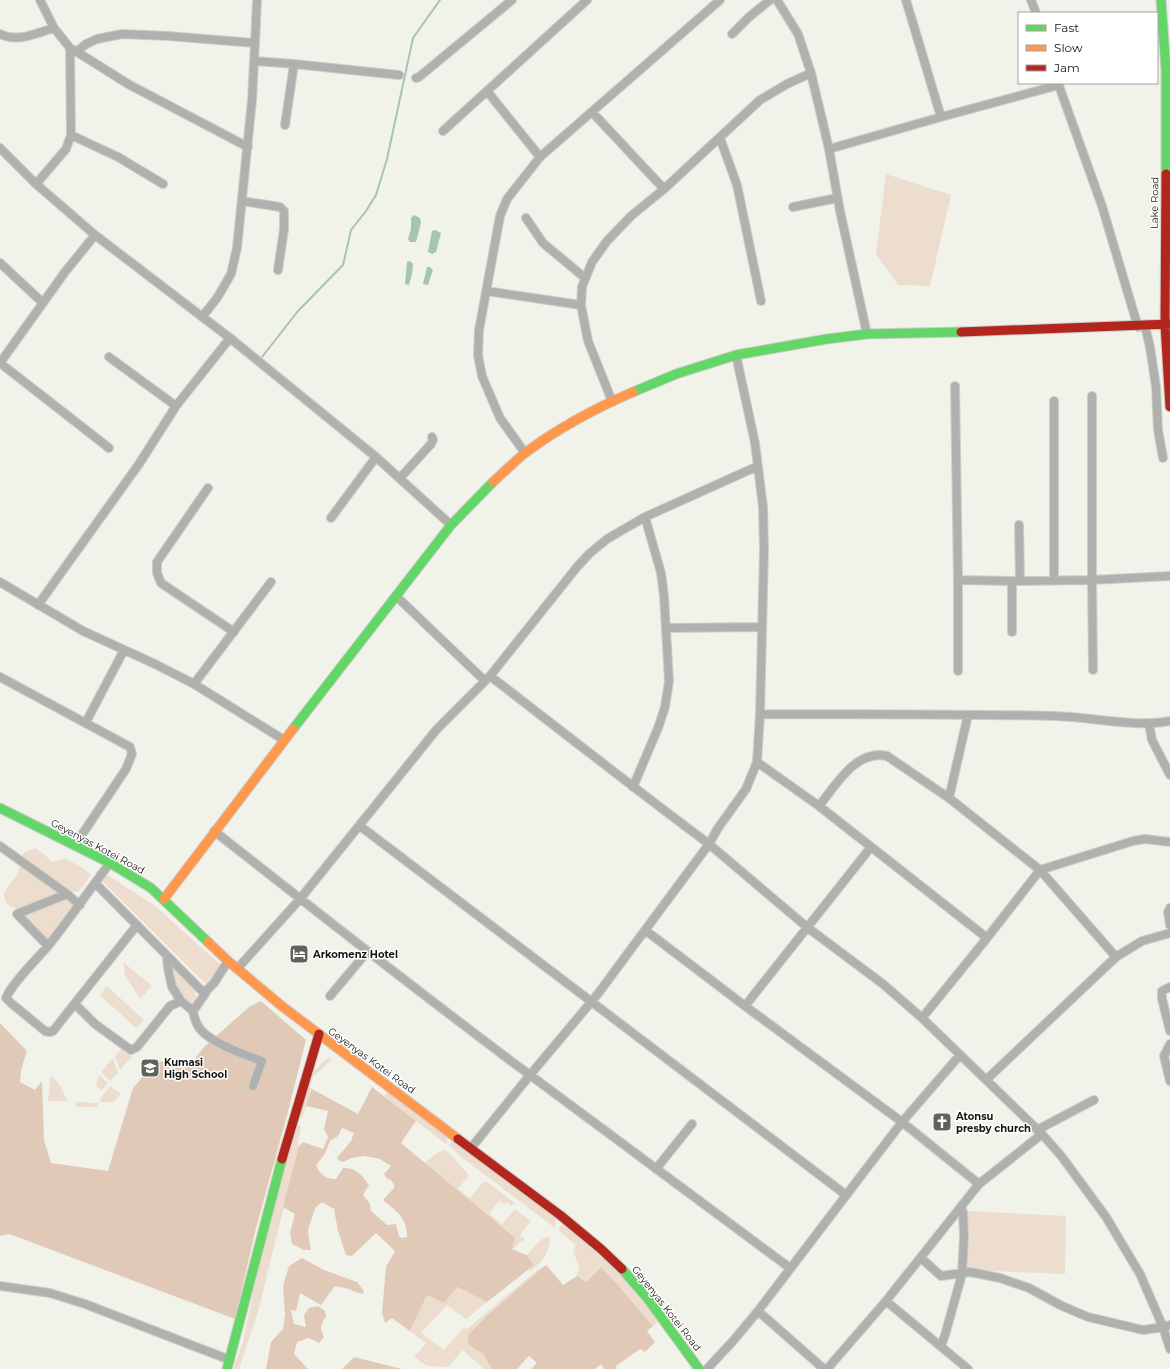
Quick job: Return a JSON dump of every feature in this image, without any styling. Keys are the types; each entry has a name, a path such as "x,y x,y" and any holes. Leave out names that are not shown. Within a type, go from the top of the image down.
{"street":[{"path":"40,0 54,28 74,50 128,84 248,147"},
{"path":"202,317 217,298 230,274 237,248 248,147 257,0"},
{"path":"416,78 512,0"},
{"path":"443,131 587,0"},
{"path":"526,453 500,418 482,376 478,355 479,330 502,208 507,199 540,157 720,0"},
{"path":"732,34 748,17 770,0"},
{"path":"777,0 798,34 811,73 829,149 837,198 867,334"},
{"path":"906,0 941,117"},
{"path":"1031,0 1036,12"},
{"name":"Lake Road","path":"1161,0 1160,29 1166,70 1167,325 1170,407"},
{"path":"0,34 8,38 18,38 54,28"},
{"path":"74,50 97,39 122,34 255,43"},
{"path":"36,184 66,149 72,135 74,50"},
{"path":"254,62 294,64 399,75"},
{"path":"285,124 294,64"},
{"path":"612,401 588,341 581,305 582,287 592,262 607,241 631,216 664,189 760,100 787,84 811,73"},
{"path":"829,149 1059,84 1150,347 1156,387 1158,430 1163,458"},
{"path":"487,92 540,157"},
{"path":"592,112 664,189"},
{"path":"72,135 118,157 163,184"},
{"path":"720,138 738,184 761,301"},
{"path":"0,148 36,184 95,235 230,338 376,457 451,524"},
{"path":"793,207 837,198"},
{"path":"242,201 280,207 284,211 284,229 278,270"},
{"path":"526,218 543,243 585,278"},
{"path":"95,235 64,272 0,363 109,448"},
{"path":"0,263 43,303"},
{"path":"486,291 581,305"},
{"path":"164,899 214,830 451,524 483,490 526,453 572,422 612,401 676,374 736,355 827,339 867,334 1167,325"},
{"path":"38,605 139,464 176,406 230,338"},
{"path":"471,1148 592,1001 709,844 746,789 757,762 760,714 764,550 763,507 754,443 736,355"},
{"path":"109,358 176,406"},
{"path":"955,386 958,671"},
{"path":"1092,396 1093,670"},
{"path":"1054,401 1054,580"},
{"path":"400,478 431,444 433,440 432,437"},
{"path":"331,518 376,457"},
{"path":"237,969 300,899 437,729 487,679 589,554 606,539 645,517 758,466"},
{"path":"208,488 157,562 157,573 162,583 234,632"},
{"path":"633,787 654,739 665,707 669,681 664,596 661,572 645,517"},
{"path":"1012,632 1019,525"},
{"path":"958,580 1092,580 1170,576"},
{"path":"0,582 83,631 155,664 194,684 284,740"},
{"path":"194,684 271,582"},
{"path":"396,596 487,679 553,724 709,844 808,928 883,984 922,1018 1040,1132 1062,1157 1106,1217 1140,1274 1166,1326 1170,1349"},
{"path":"666,628 762,627"},
{"path":"86,722 124,650"},
{"path":"0,677 130,747 132,754 126,769 75,845"},
{"path":"760,714 1065,717 1149,724 1170,721"},
{"path":"949,798 968,715"},
{"path":"1149,724 1152,740 1170,775"},
{"path":"820,806 852,767 859,761 868,756 879,754 887,756 949,798 1040,870 1116,956"},
{"path":"757,762 820,806 987,938"},
{"name":"Geyenyas Kotei Road","path":"0,808 137,878 164,899 237,969 319,1034 560,1215 614,1260 651,1303 699,1369"},
{"path":"360,826 846,1195"},
{"path":"214,830 464,1027 790,1268"},
{"path":"922,1018 1040,870 1132,841 1145,839 1170,842"},
{"path":"0,846 80,905"},
{"path":"745,1006 871,847"},
{"path":"110,863 94,883 80,905 6,998 46,1031 50,1032 57,1027 137,924"},
{"path":"94,883 137,924 205,994"},
{"path":"48,946 17,914 67,894"},
{"path":"1170,908 1168,912 1170,925"},
{"path":"645,930 902,1122 979,1184"},
{"path":"986,1080 1116,956 1142,941 1170,933"},
{"path":"330,996 367,952"},
{"path":"168,956 168,968 172,987 181,1001 193,1011 200,1029 212,1038 235,1050 262,1061 253,1086"},
{"path":"193,1011 228,961"},
{"path":"1170,987 1165,988 1162,991 1163,1004 1170,1031"},
{"path":"75,1004 95,1024 131,1050 137,1047 170,1006 181,1001"},
{"path":"0,1286 50,1293 85,1304 229,1364 287,1142 319,1034"},
{"path":"1170,1044 1164,1056 1170,1081"},
{"path":"707,1369 734,1341 758,1312 902,1122 960,1055"},
{"path":"827,1369 886,1301 979,1184 1040,1132 1094,1100"},
{"path":"656,1169 692,1124"},
{"path":"940,1346 945,1335 962,1274 964,1212 961,1207"},
{"path":"921,1258 941,1276 970,1272 1000,1278 1029,1288 1062,1306 1088,1317 1143,1330 1166,1326"},
{"path":"886,1301 968,1369"},
{"path":"758,1312 824,1369"}],"shaded area":[{"path":"886,174 951,195 930,286 898,285 876,254"},
{"path":"414,215 420,218 421,223 416,242 410,242 408,239 411,229 411,218"},
{"path":"435,230 441,233 436,252 432,254 428,252 432,231"},
{"path":"410,261 413,264 409,285 405,284 407,262"},
{"path":"427,267 430,267 433,270 428,285 423,284"},
{"path":"36,848 53,862 65,858 91,875 78,892 69,890 19,909 13,908 6,902 4,894 5,891 16,876 24,852"},
{"path":"105,876 109,876 155,906 223,967 208,986 102,881"},
{"path":"67,898 73,905 64,924 47,940 25,918 25,914"},
{"path":"123,962 152,986 140,999 125,975"},
{"path":"169,963 196,989 195,1001 192,1004 177,992"},
{"path":"107,986 144,1020 136,1028 100,995"},
{"path":"261,1001 306,1040 256,1228 235,1319 12,1235 9,1234 0,1236 0,1023 27,1051 21,1070 20,1082 35,1090 42,1081 44,1140 51,1163 108,1171 133,1088 157,1061 181,1064 194,1060 204,1047 249,1007"},
{"path":"123,1048 132,1057 120,1070 115,1056"},
{"path":"330,1057 332,1059 313,1077 310,1087 312,1089 302,1118 298,1116 314,1071"},
{"path":"113,1058 118,1073 110,1081 101,1072"},
{"path":"99,1075 108,1083 102,1090 96,1086"},
{"path":"51,1076 58,1082 64,1095 69,1101 48,1101"},
{"path":"110,1086 121,1094 114,1102 100,1102 101,1098"},
{"path":"372,1087 416,1121 401,1143 515,1238 512,1249 527,1255 534,1265 487,1302 457,1287 444,1303 427,1295 410,1331 392,1318 385,1323 382,1313 386,1267 395,1251 376,1233 352,1256 346,1255 338,1231 334,1209 322,1202 315,1208 308,1230 311,1250 304,1250 292,1244 290,1233 295,1214 283,1207 299,1146 303,1142 323,1149 328,1137 324,1129 328,1111 306,1106 312,1089 358,1114","holes":["342,1128 354,1133 351,1141 337,1158 339,1161 343,1162 351,1158 364,1156 380,1159 391,1166 384,1174 387,1179 390,1179 394,1184 394,1188 383,1200 397,1212 403,1220 407,1230 407,1237 401,1238 399,1236 396,1224 387,1225 371,1211 370,1204 363,1195 369,1185 358,1172 352,1169 343,1168 336,1179 332,1179 321,1174 316,1165 325,1154 330,1141 338,1136"]},
{"path":"390,1090 447,1137 447,1145 384,1096"},
{"path":"76,1102 98,1103 98,1107 76,1107"},
{"path":"296,1124 301,1127 298,1142 299,1146 258,1312 239,1369 233,1369 243,1342 256,1278"},
{"path":"452,1140 489,1169 556,1216 555,1228 464,1159 449,1146"},
{"path":"445,1150 469,1175 458,1189 470,1198 482,1183 487,1182 515,1203 512,1206 508,1202 505,1204 499,1201 489,1214 502,1224 515,1209 531,1221 520,1235 525,1239 514,1249 424,1163 439,1152"},
{"path":"968,1211 1066,1216 1065,1274 965,1270"},
{"path":"564,1221 596,1248 660,1320 653,1326 601,1267 586,1282 577,1276 579,1267 573,1251 576,1245 558,1230"},
{"path":"548,1236 550,1238 545,1257 531,1271 528,1270 534,1265 527,1255 539,1241"},
{"path":"302,1258 324,1270 357,1282 364,1291 362,1294 335,1286 321,1305 300,1293 296,1311 291,1310 294,1324 306,1327 304,1315 309,1308 318,1306 325,1311 326,1317 321,1327 324,1337 319,1343 309,1338 297,1342 294,1354 308,1369 266,1369 271,1342 283,1329 285,1314 283,1286 289,1266"},
{"path":"546,1265 492,1311 468,1344 484,1355 492,1369 484,1369 463,1350 448,1367 427,1366 414,1357 426,1343 410,1331 427,1295 456,1287 487,1302 466,1319 447,1305 421,1333 444,1350 463,1328 467,1329 536,1271"},
{"path":"546,1265 563,1285 577,1276 586,1282 601,1267 653,1326 647,1331 655,1342 645,1352 640,1349 616,1366 617,1369 604,1369 601,1364 595,1369 531,1369 537,1363 529,1356 517,1369 492,1369 484,1355 468,1344 468,1335 492,1311"},
{"path":"354,1357 402,1369 342,1369"}],"waterway":[{"path":"262,357 298,311 343,265 351,230 376,195 387,159 413,38 440,0"}],"traffic: fast":[{"path":"1161,0 1166,70 1166,174"},
{"path":"633,392 676,374 736,355 827,339 867,334 961,332"},
{"path":"293,729 451,525 493,482"},
{"path":"0,808 110,863 151,888 208,942"},
{"path":"227,1369 282,1159"},
{"path":"622,1269 648,1299 699,1369"}],"traffic: slow":[{"path":"493,482 525,453 563,427 633,392"},
{"path":"164,899 293,729"},
{"path":"208,942 228,961 283,1007 458,1139"}],"traffic: jam":[{"path":"1166,174 1165,325 1170,407"},
{"path":"961,332 1170,324"},
{"path":"282,1159 319,1034"},
{"path":"458,1139 560,1215 601,1249 622,1269"}],"place":[{"name":"Arkomenz Hotel","path":"299,954"},
{"name":"Kumasi High School","path":"150,1068"},
{"name":"Atonsu presby church","path":"942,1122"}]}
